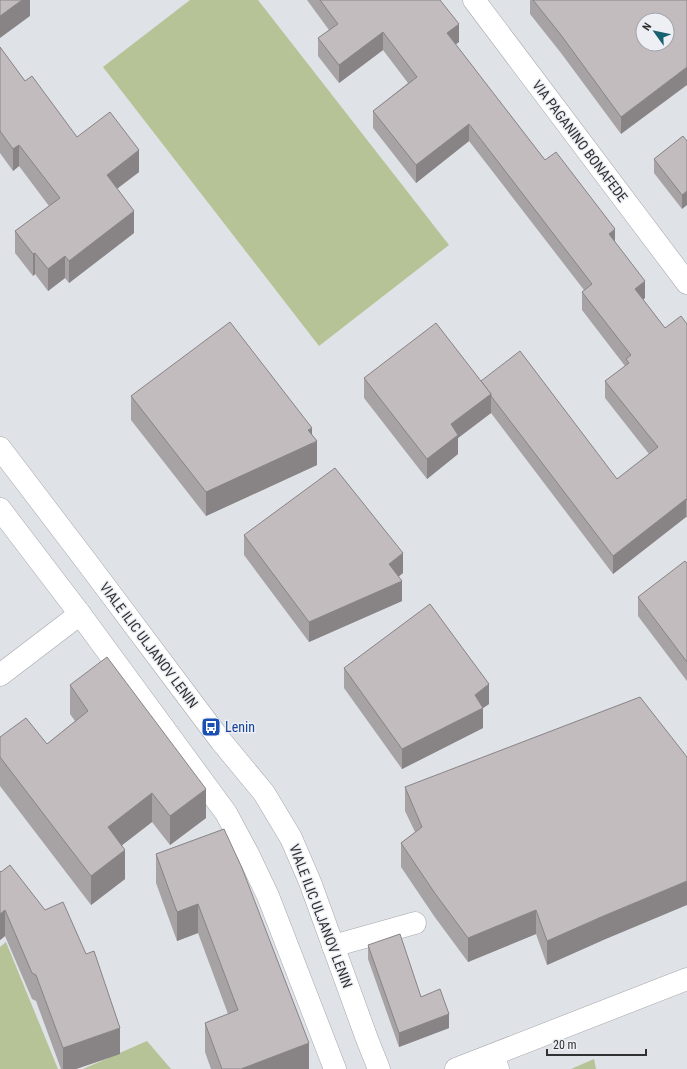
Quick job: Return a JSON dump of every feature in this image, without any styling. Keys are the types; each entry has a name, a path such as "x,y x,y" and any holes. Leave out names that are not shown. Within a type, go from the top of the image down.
{"main road":[{"name":"VIA PAGANINO BONAFEDE","path":"474,0 687,283"},
{"name":"VIALE ILIC ULJANOV LENIN","path":"0,448 86,560 221,741 264,793 291,838 310,882 379,1069"},
{"path":"0,509 80,614 226,813 268,896 334,1069"},
{"path":"0,675 80,614"},
{"path":"333,946 415,923"},
{"path":"456,1069 495,1062 687,978"}],"green space":[{"path":"190,0 258,0 449,245 319,346 103,67"},
{"path":"6,942 58,1069 0,1069 0,947"},
{"path":"147,1041 171,1069 83,1069"},
{"path":"594,1059 596,1069 571,1069"}],"building":[{"path":"0,0 22,0 0,16"},
{"path":"320,0 440,0 459,24 447,33 545,160 556,152 615,229 609,234 645,281 635,289 665,328 681,316 687,324 687,500 686,499 613,556 481,381 520,351 617,479 658,447 605,381 629,363 626,359 631,355 582,292 592,284 469,124 416,165 373,111 417,77 383,32 339,65 318,38 338,24"},
{"path":"533,0 687,0 687,67 621,117 561,35"},
{"path":"0,47 25,81 32,76 77,137 110,112 139,150 107,175 134,211 69,261 65,256 48,269 35,253 33,254 15,231 60,198 19,145 13,149 0,131"},
{"path":"683,136 687,141 687,191 682,195 654,159"},
{"path":"230,322 312,428 308,430 317,441 206,492 131,396"},
{"path":"436,323 491,394 451,424 458,435 427,459 364,378"},
{"path":"335,468 403,553 389,564 402,581 309,622 244,535"},
{"path":"685,561 687,563 687,662 638,597"},
{"path":"430,604 489,684 475,695 483,708 402,749 344,668"},
{"path":"107,657 206,789 170,816 152,793 108,827 125,850 91,876 0,757 0,737 26,718 47,744 88,711 70,685"},
{"path":"640,697 687,757 687,881 547,941 536,910 468,938 434,892 401,843 422,827 405,787"},
{"path":"224,829 242,868 309,1043 241,1069 222,1069 205,1023 238,1010 198,904 177,912 156,854"},
{"path":"10,865 45,910 63,902 86,954 94,951 120,1028 63,1048 36,975 32,973 5,910 0,914 0,871 1,872"},
{"path":"400,934 421,997 440,989 449,1014 399,1033 368,945"}],"place":[{"name":"Lenin","path":"211,727"}]}
